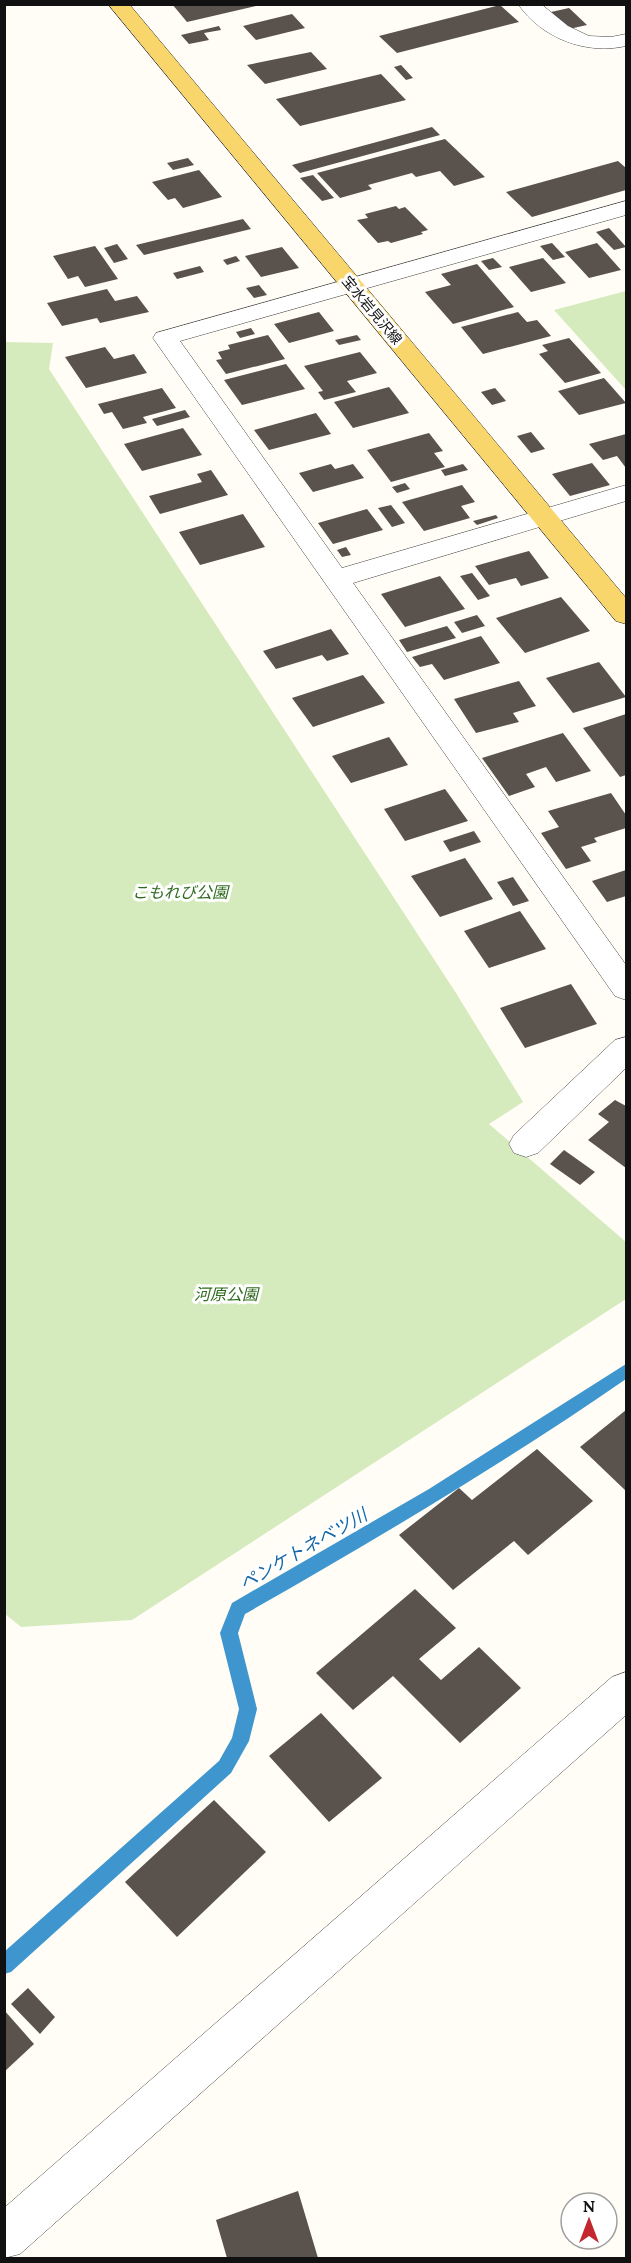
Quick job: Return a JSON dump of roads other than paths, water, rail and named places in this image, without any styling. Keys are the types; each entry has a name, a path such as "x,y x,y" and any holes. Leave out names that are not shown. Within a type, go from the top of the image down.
{"main road":[{"name":"宝水岩見沢線","path":"118,4 627,615"}],"street":[{"path":"528,4 555,29 570,38 619,42 627,60"},
{"path":"627,208 165,338 627,987"},
{"path":"336,579 547,519 627,493"},
{"path":"526,1144 627,1049"},
{"path":"4,2238 627,1690"}],"waterway":[{"name":"ペンケトネベツ川","path":"4,1965 225,1767 240,1741 248,1709 229,1633 238,1609 484,1465 626,1371"}],"park label":[{"name":"こもれび公園","path":"180,892"},
{"name":"河原公園","path":"226,1294"}]}
